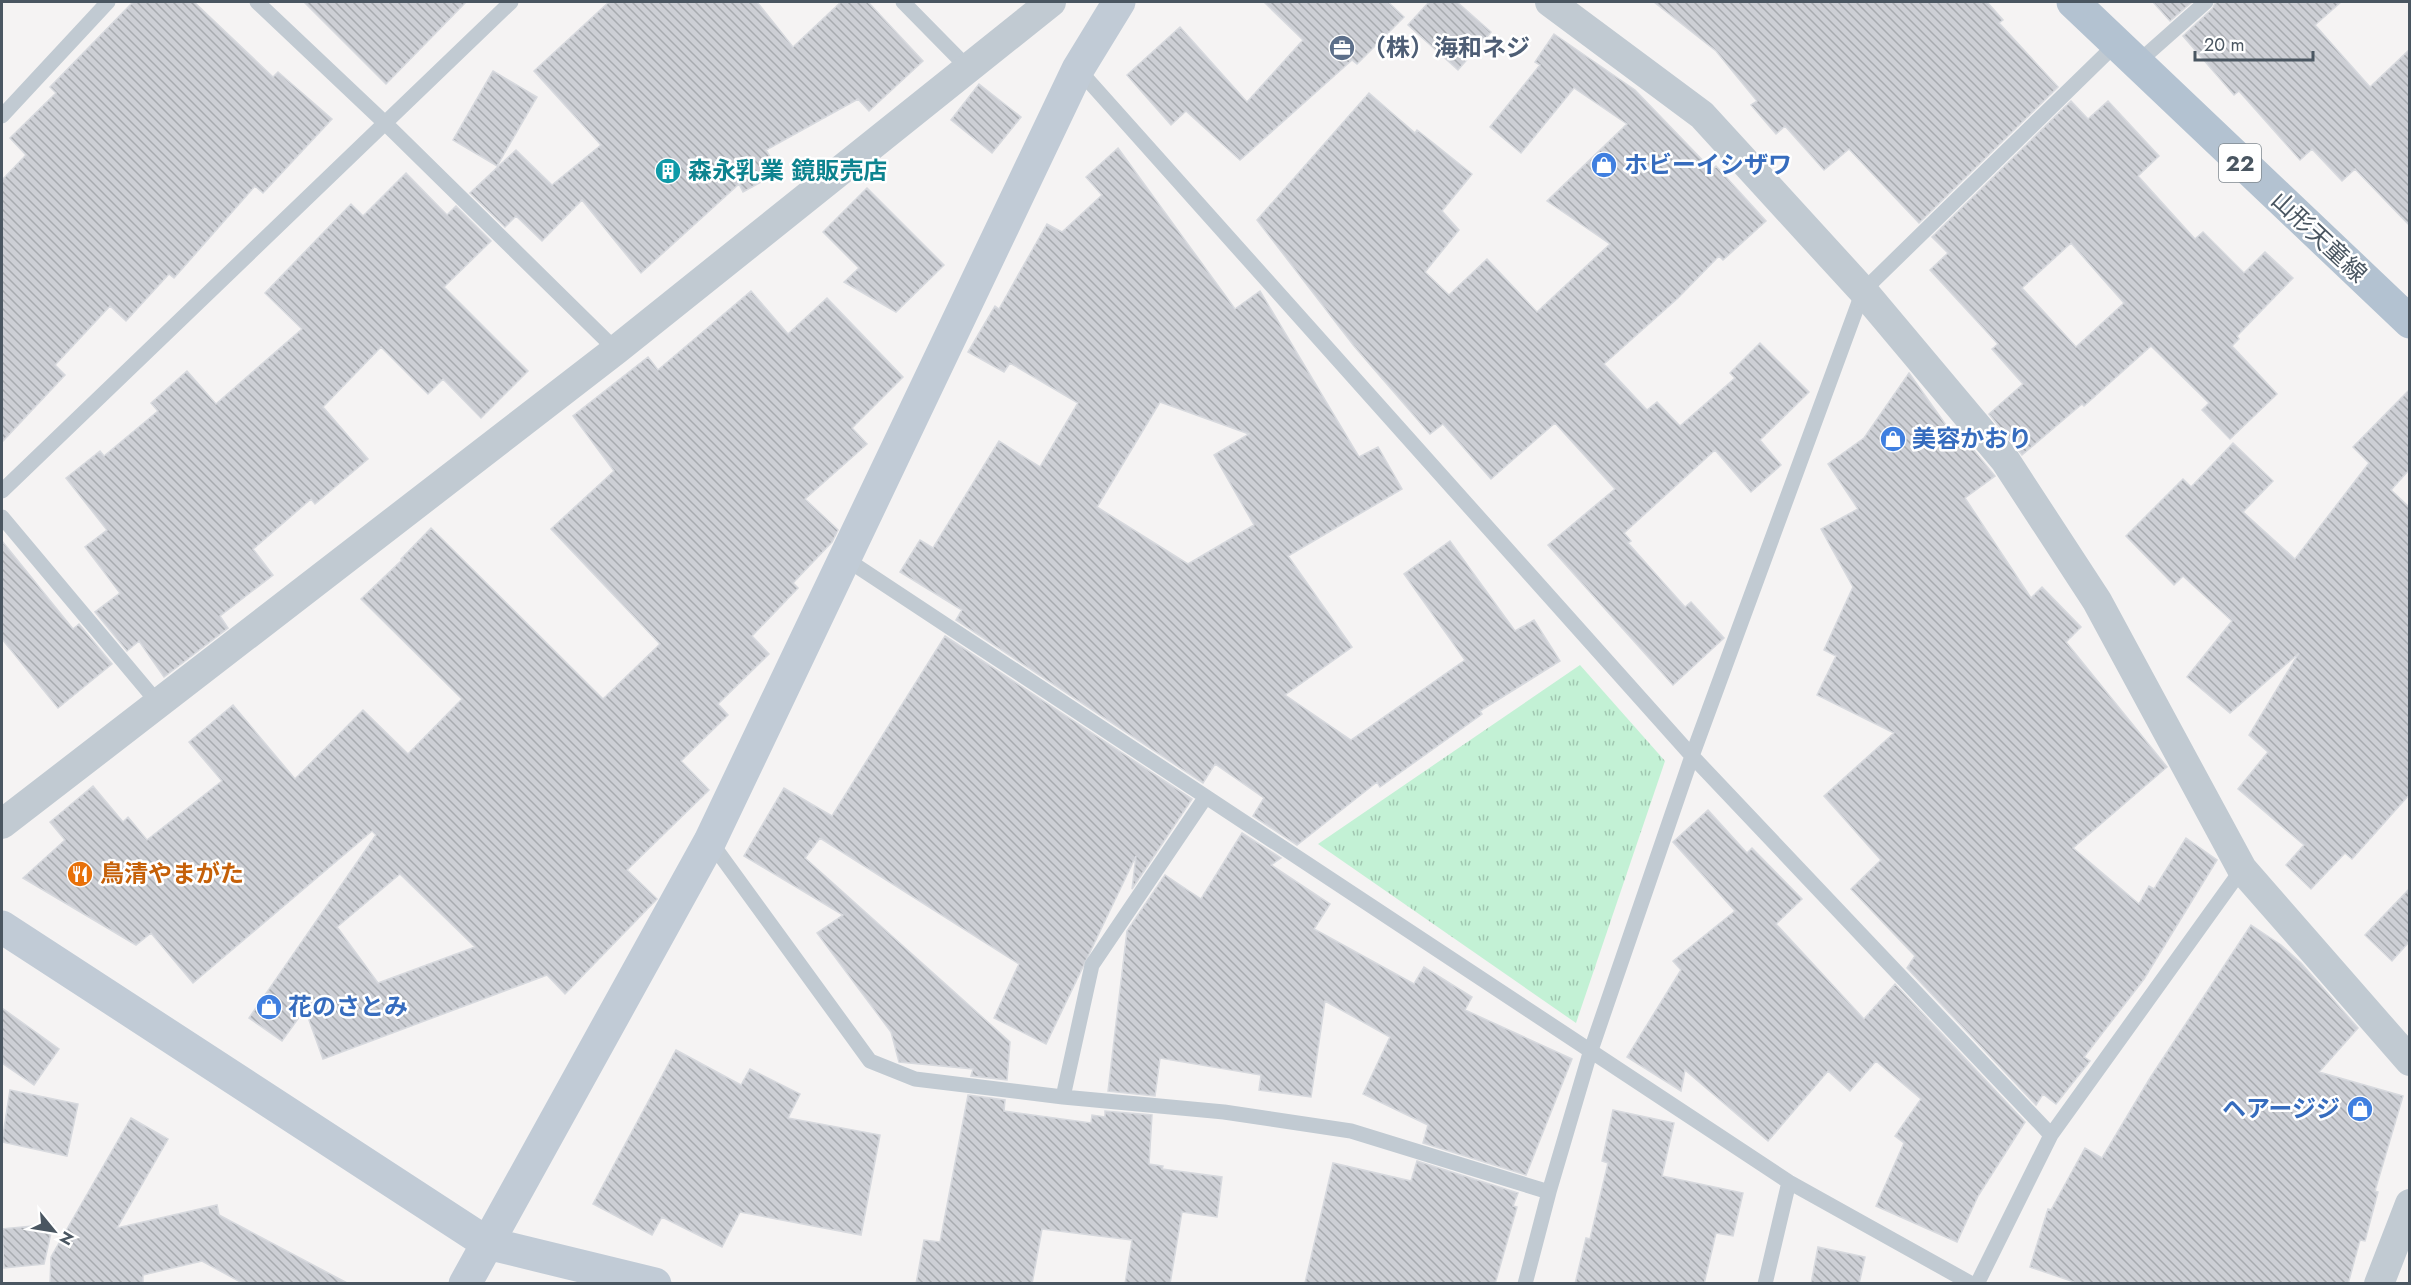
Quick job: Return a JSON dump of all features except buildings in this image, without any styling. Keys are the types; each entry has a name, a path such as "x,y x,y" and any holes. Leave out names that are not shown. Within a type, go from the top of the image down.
{"main road":[{"name":"山形天童線","path":"2073,2 2409,322"}],"street":[{"path":"2,824 616,350 1051,2"},
{"path":"465,1284 710,841 1078,69 1119,2"},
{"path":"1550,2 1702,115 1863,291 2005,460 2097,601 2242,869 2409,1061"},
{"path":"2,927 488,1244 654,1284"},
{"path":"2379,1284 2409,1204"}],"lane":[{"path":"2,117 108,2"},
{"path":"257,2 386,124 616,350"},
{"path":"2,491 511,2"},
{"path":"903,2 967,67"},
{"path":"1525,1284 1549,1192 1590,1053 1692,756 1863,291 2126,54 2206,2"},
{"path":"1078,69 1692,756 2051,1135"},
{"path":"2,516 158,704"},
{"path":"846,559 1590,1053 1789,1182 1975,1284 2051,1135 2242,869"},
{"path":"1063,1097 1092,965 1205,798"},
{"path":"710,841 870,1061 915,1079 1063,1097 1224,1112 1351,1131 1549,1192"},
{"path":"1765,1284 1789,1182"}],"green space":[{"path":"1580,665 1665,761 1576,1023 1318,844"}],"place":[{"name":"（株）海和ネジ","path":"1342,48"},
{"name":"ホビーイシザワ","path":"1604,165"},
{"name":"森永乳業 鏡販売店","path":"668,171"},
{"name":"美容かおり","path":"1893,439"},
{"name":"鳥清やまがた","path":"80,874"},
{"name":"花のさとみ","path":"269,1007"},
{"name":"ヘアージジ","path":"2360,1109"}]}
